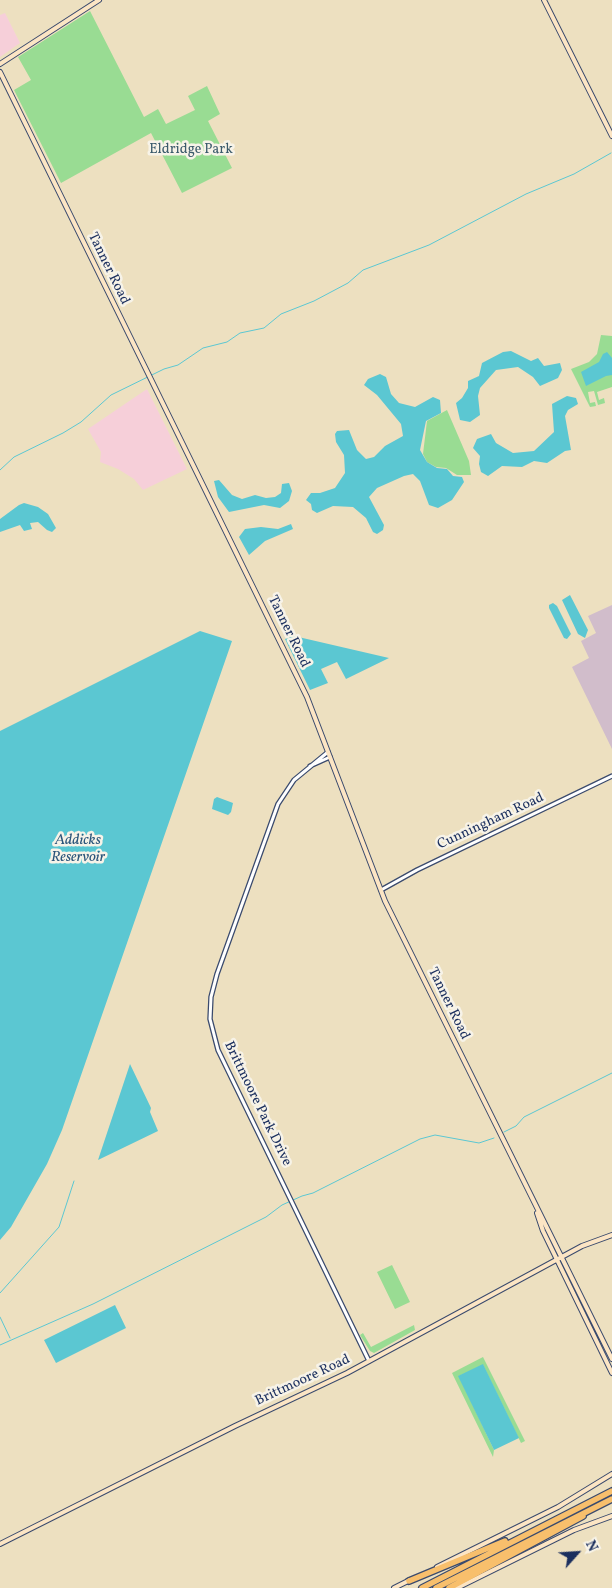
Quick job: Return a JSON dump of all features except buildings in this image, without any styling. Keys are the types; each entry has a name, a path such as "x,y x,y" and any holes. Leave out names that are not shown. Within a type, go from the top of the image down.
{"highway":[{"path":"422,1588 516,1538 612,1491"},
{"path":"436,1588 612,1499"},
{"path":"449,1588 582,1518 585,1512"},
{"path":"409,1581 513,1537 516,1538"}],"main road":[{"path":"0,64 99,0"},
{"path":"544,0 612,136"},
{"name":"Tanner Road","path":"0,72 308,698 381,890 537,1211 549,1229 612,1359"},
{"name":"Tanner Road","path":"537,1211 539,1222 612,1373"},
{"name":"Brittmoore Road","path":"0,1544 369,1361 562,1256 596,1239 612,1235"},
{"path":"394,1588 558,1507 612,1474"},
{"path":"458,1588 574,1530 612,1516"}],"street":[{"name":"Brittmoore Park Drive","path":"329,754 307,768 294,780 278,804 217,974 210,1009 216,1046 369,1361"},
{"name":"Cunningham Road","path":"381,890 417,870 612,776"}],"shaded area":[{"path":"5,13 20,43 0,57 0,15"},
{"path":"147,389 187,469 143,490 134,479 118,469 100,462 101,452 88,429"},
{"path":"612,605 612,749 572,667 589,658 581,641 596,633 588,616"}],"green space":[{"name":"Eldridge Park","path":"90,11 144,117 158,109 166,124 195,110 188,96 207,86 220,114 208,121 232,168 182,193 151,133 61,183 14,90 31,80 18,57"},
{"path":"601,335 612,336 612,387 597,392 599,400 604,398 605,403 598,405 594,391 588,392 590,403 595,402 596,406 590,407 571,369 589,362 597,354"},
{"path":"447,410 469,461 471,475 457,475 446,468 436,467 427,462 423,454 427,421"},
{"path":"392,1265 410,1302 395,1309 377,1272"},
{"path":"414,1325 415,1330 374,1353 370,1351 360,1335 363,1333 371,1347"},
{"path":"483,1357 525,1441 521,1443 483,1365 459,1376 494,1450 493,1457 452,1373"}],"water":[{"path":"511,351 531,361 538,358 544,366 560,363 562,370 558,378 540,386 533,377 518,367 496,370 480,388 478,396 480,415 470,422 460,420 456,403 462,398 468,388 468,381 479,376 482,363 503,352"},
{"path":"607,352 612,358 612,375 586,386 581,372 599,362 603,354"},
{"path":"380,374 386,377 391,394 399,403 415,407 433,397 440,400 441,413 426,421 420,450 427,462 437,468 447,469 453,476 462,477 464,482 452,500 438,508 429,505 420,481 413,474 377,488 369,497 384,525 383,530 377,534 373,532 366,518 353,507 333,506 317,513 312,510 311,504 306,500 311,493 320,493 335,488 345,473 344,455 336,442 335,434 337,431 349,430 357,450 366,459 374,457 385,446 403,436 401,424 377,395 364,385 368,379"},
{"path":"567,396 576,398 578,404 568,410 565,416 571,450 565,451 547,463 534,461 522,467 502,466 488,476 481,472 480,456 473,448 477,439 491,434 496,443 513,453 534,451 554,432 552,404"},
{"path":"219,480 232,495 242,499 255,495 266,498 275,497 281,493 282,484 289,483 292,491 289,501 280,508 264,505 229,512 218,497 214,481"},
{"path":"24,503 38,507 48,514 56,528 52,532 38,522 30,523 32,529 24,531 20,525 0,532 0,519"},
{"path":"291,524 293,529 265,541 249,555 239,537 245,529 261,527 278,529"},
{"path":"570,595 588,630 585,638 578,634 562,600"},
{"path":"553,603 557,606 571,634 567,639 564,638 549,608 549,605"},
{"name":"Addicks Reservoir","path":"200,631 232,641 62,1130 47,1164 11,1227 0,1240 0,731"},
{"path":"294,636 389,658 346,679 337,662 321,669 328,683 310,690 285,639"},
{"path":"217,797 233,803 231,812 228,815 212,809 214,799"},
{"path":"130,1064 151,1108 150,1112 158,1131 98,1160"},
{"path":"115,1305 126,1328 56,1363 44,1340"},
{"path":"483,1364 519,1438 494,1450 458,1376"}],"waterway":[{"path":"0,470 14,457 81,422 111,395 164,369 178,365 203,348 227,342 240,333 264,328 281,314 314,301 348,283 363,270 429,245 526,194 574,174 611,153"},
{"path":"504,1132 516,1126 524,1117 612,1073"},
{"path":"0,1345 93,1304 266,1217 282,1205 313,1193 420,1139 435,1135 479,1143 494,1138"},
{"path":"0,1293 59,1227 74,1181"},
{"path":"0,1317 10,1338"}]}
